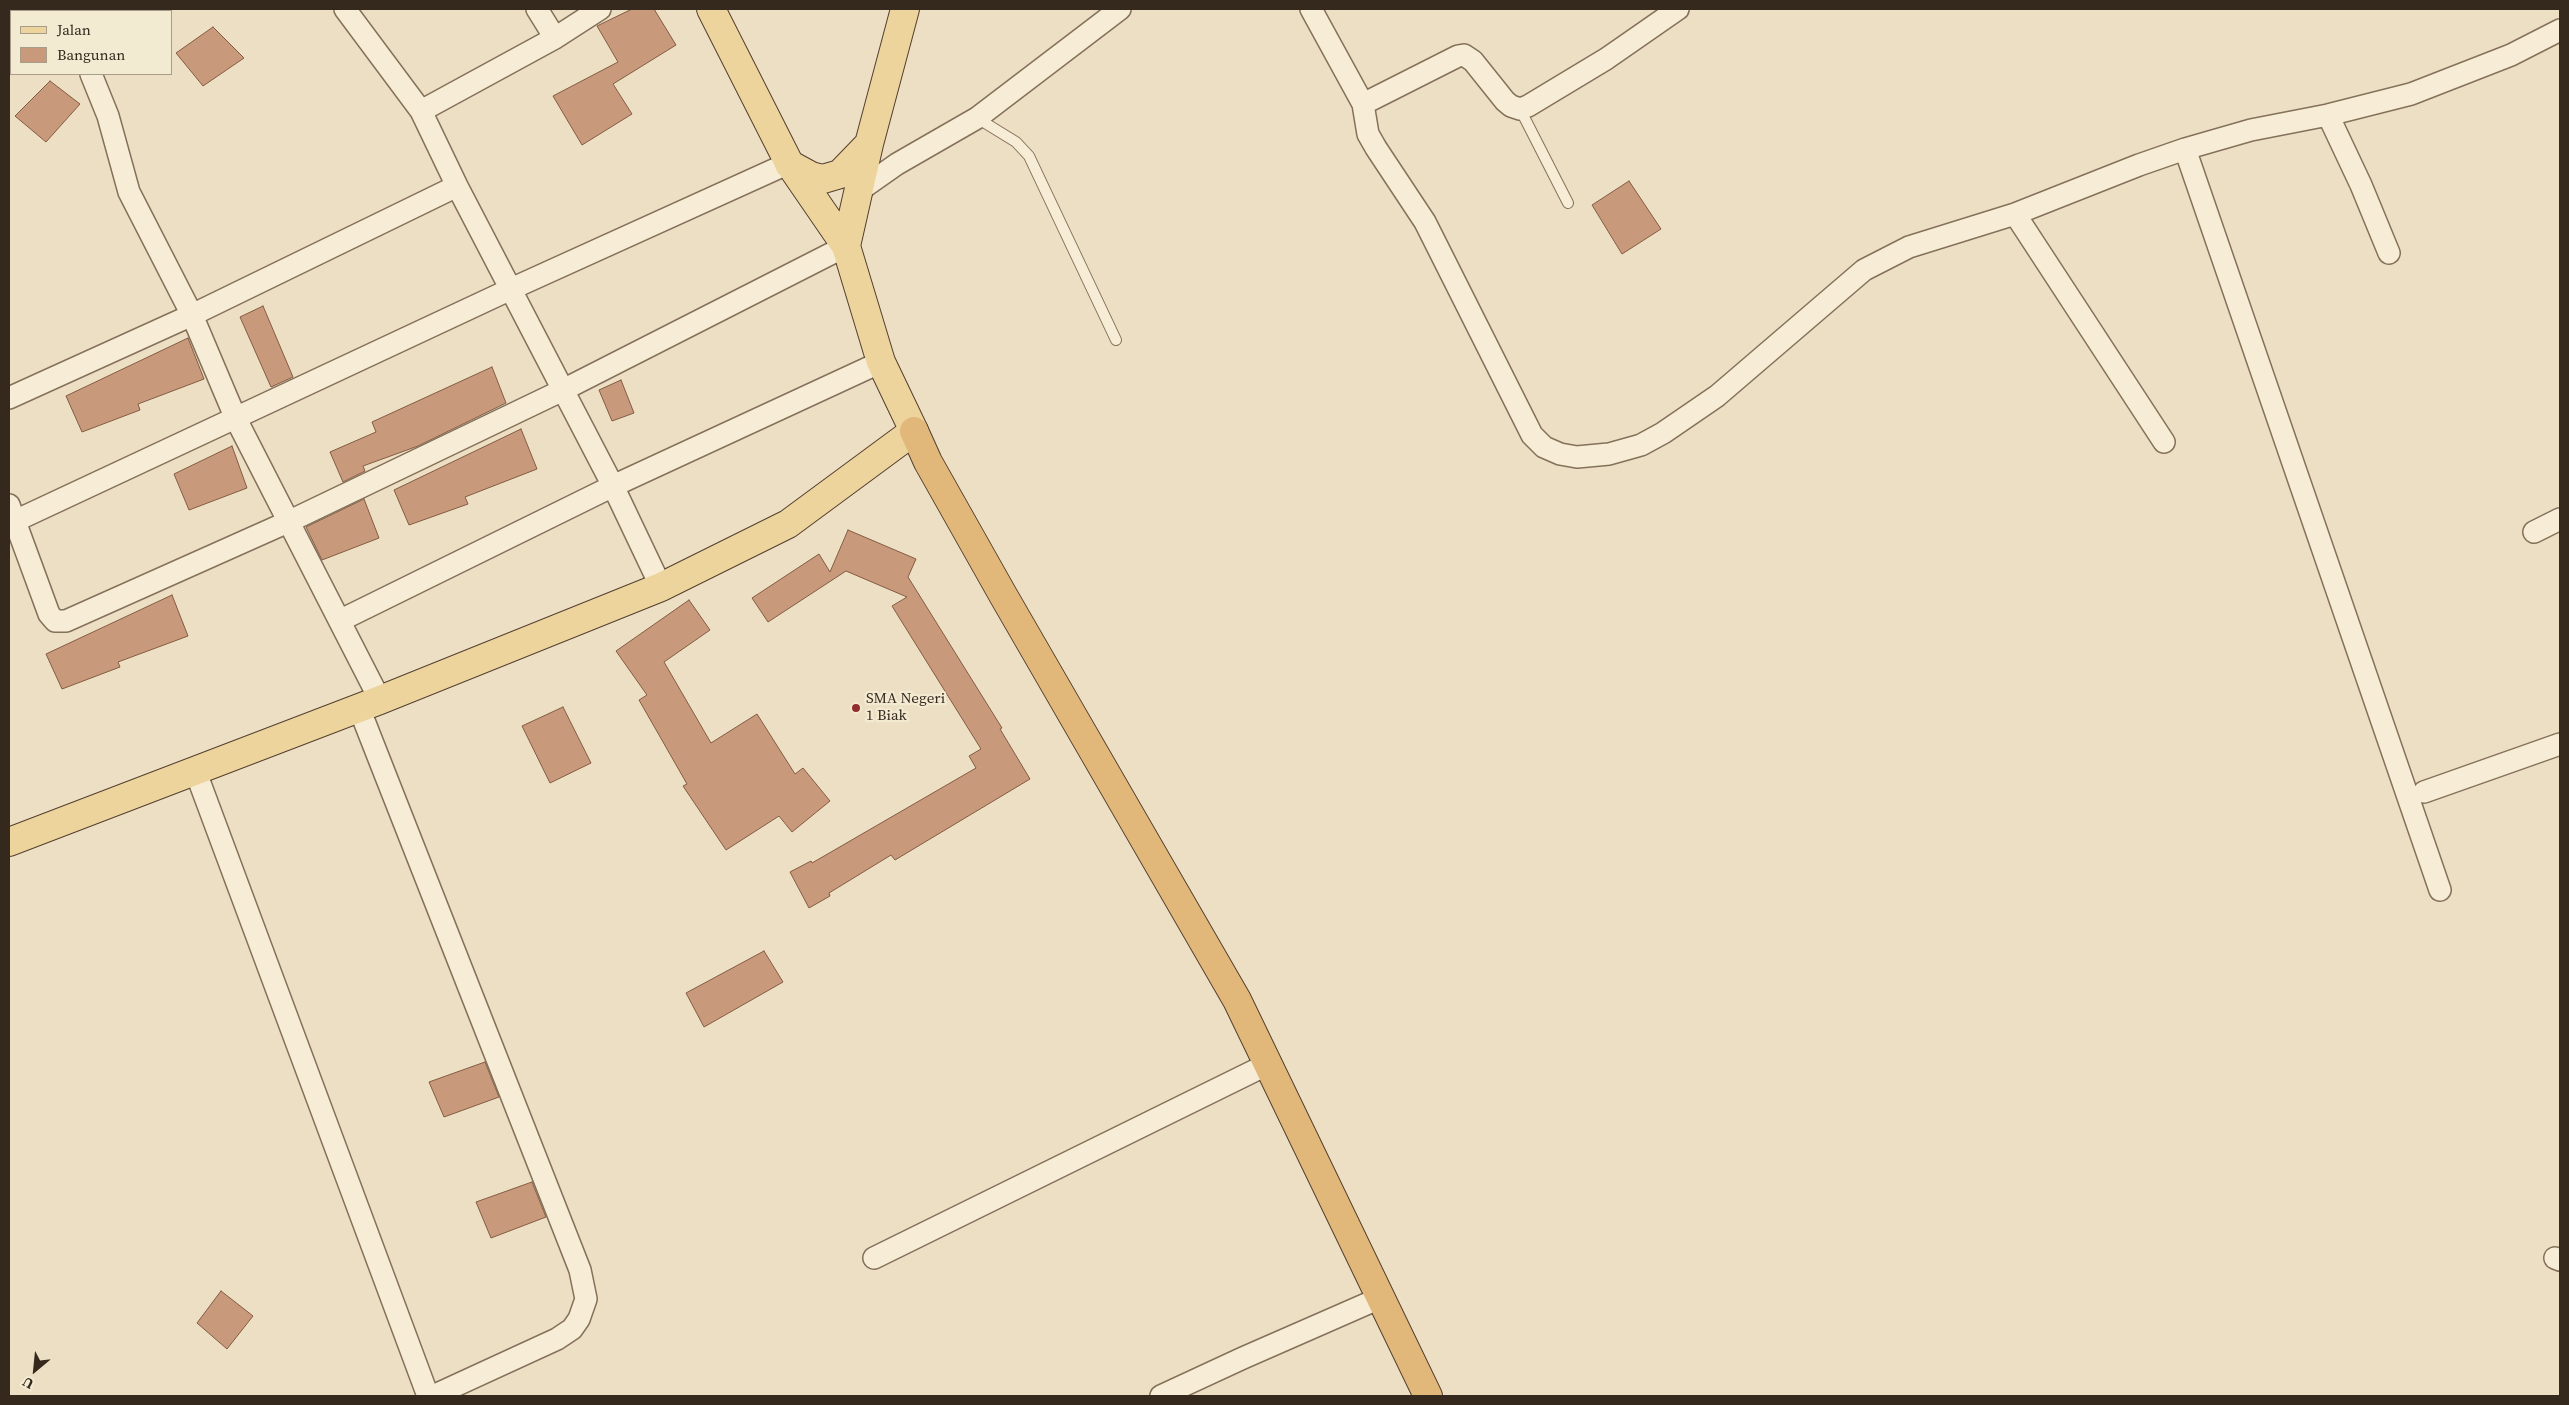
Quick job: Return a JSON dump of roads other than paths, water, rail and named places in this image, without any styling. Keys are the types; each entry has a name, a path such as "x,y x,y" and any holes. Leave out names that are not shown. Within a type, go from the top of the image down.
{"highway":[{"path":"914,431 928,462 998,586 1237,1000 1428,1396"}],"main road":[{"path":"9,842 370,704 661,588 788,524 914,431 881,362 846,246 789,163 711,9"},
{"path":"846,246 869,144 905,9"},
{"path":"789,163 811,176 823,179 840,174 869,144"}],"street":[{"path":"345,9 421,111 456,186 614,486 661,588"},
{"path":"537,9 555,38"},
{"path":"421,111 555,38 600,9"},
{"path":"860,190 897,164 977,118 1120,9"},
{"path":"1311,9 1363,104 1368,134 1384,163 1425,222 1532,435 1544,447 1560,454 1576,457 1609,454 1641,445 1663,433 1718,396 1864,270 1887,257 1962,229 2015,214 2139,164 2185,149 2251,130 2328,115 2411,94 2511,55 2560,30"},
{"path":"1363,104 1458,56 1464,55 1473,61 1505,101 1511,106 1520,109 1528,106 1606,58 1678,9"},
{"path":"91,75 108,116 129,192 192,315 236,419 341,620 370,704 580,1270 586,1299 580,1319 572,1329 557,1339 433,1396"},
{"path":"2328,115 2361,185 2389,254"},
{"path":"2185,149 2440,890"},
{"path":"789,163 511,289 236,419 12,513 49,614 55,621 61,622 290,522 563,390 846,246"},
{"path":"9,398 192,315 456,186"},
{"path":"2015,214 2164,442"},
{"path":"341,620 614,486 881,362"},
{"path":"2534,532 2560,520"},
{"path":"2424,792 2560,744"},
{"path":"195,770 428,1396"},
{"path":"874,1258 1268,1064"},
{"path":"1161,1396 1380,1298"}],"lane":[{"path":"1520,109 1568,203"},
{"path":"977,118 1016,142 1029,156 1116,340"}],"place":[{"name":"SMA Negeri 1 Biak","path":"856,708"}]}
